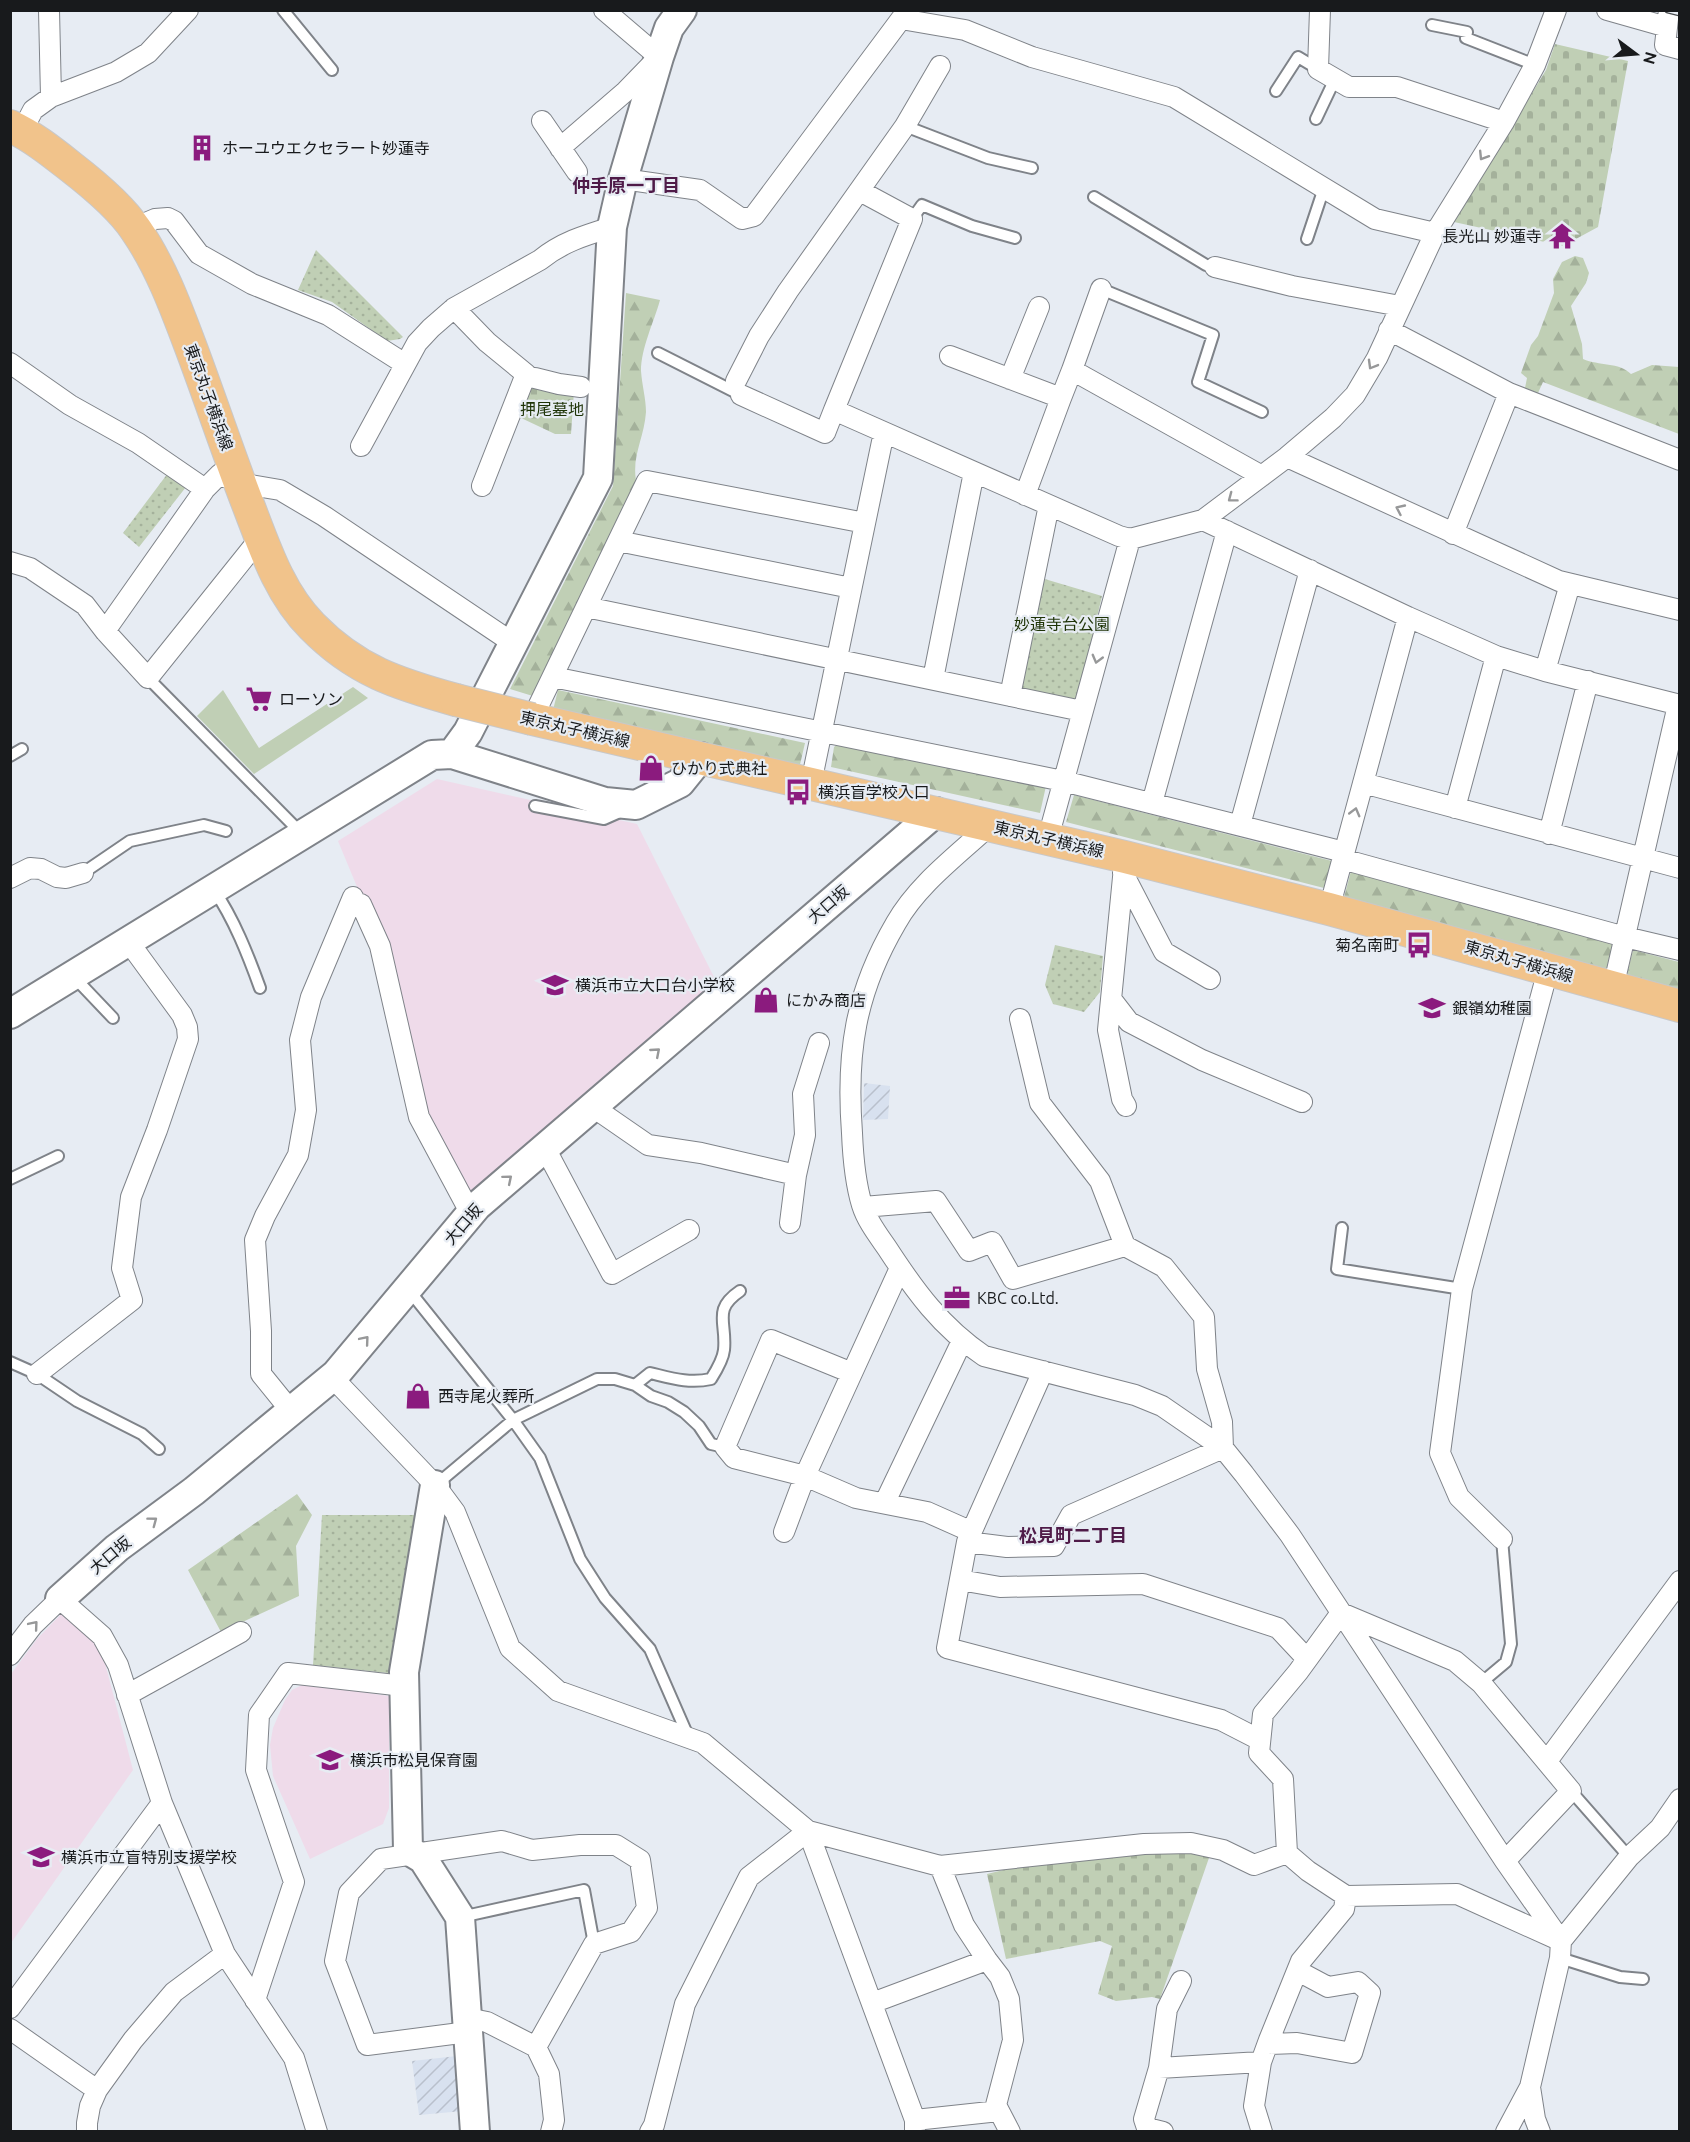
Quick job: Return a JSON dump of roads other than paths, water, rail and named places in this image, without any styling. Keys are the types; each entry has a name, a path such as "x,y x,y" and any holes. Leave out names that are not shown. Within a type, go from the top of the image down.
{"main road":[{"name":"東京丸子横浜線","path":"16,129 89,181 134,228 162,274 239,483 278,577 303,616 347,656 387,679 456,700 532,719 1048,838 1124,865 1329,909 1680,1006"}],"street":[{"path":"49,10 51,97"},
{"path":"16,129 33,110 51,97 129,66 148,53 188,10"},
{"path":"604,10 659,57"},
{"path":"452,754 468,732 598,478 588,395 612,227 623,179 659,57 669,28 682,10"},
{"path":"1320,10 1327,74 1349,87 1397,87 1504,122"},
{"path":"834,410 1119,536 1130,539 1203,520 1287,457 1333,418 1355,395 1377,358 1435,233 1504,122 1535,65 1556,10"},
{"path":"1607,10 1668,19 1665,45 1680,49"},
{"path":"623,179 700,190 742,219 754,216 902,20 965,30 1032,57 1174,97 1375,219 1435,233"},
{"path":"560,148 626,91 659,57"},
{"path":"860,191 912,219 825,433 739,388 759,336 904,126 940,66"},
{"path":"542,121 577,172"},
{"path":"134,228 161,217 174,221 199,254 252,284 328,315 405,364"},
{"path":"361,446 417,343 454,308 540,260 569,241 612,227"},
{"path":"1215,267 1292,286 1400,306"},
{"path":"1025,495 1101,289"},
{"path":"1010,379 1039,307"},
{"path":"454,308 488,342 526,374 482,486"},
{"path":"1389,330 1509,393 1680,460"},
{"path":"950,356 1061,398"},
{"path":"10,363 70,405 138,443 205,489"},
{"path":"1072,370 1262,476"},
{"path":"535,378 588,395"},
{"path":"1453,534 1509,393"},
{"path":"811,783 884,432"},
{"path":"1287,457 1559,581 1680,610"},
{"path":"933,679 974,472"},
{"path":"105,631 205,489 220,474 239,483 280,490 324,516 513,643"},
{"path":"532,719 647,481 865,523"},
{"path":"1011,696 1049,505"},
{"path":"1203,520 1496,656 1545,671 1679,705 1613,988"},
{"path":"1152,803 1227,531"},
{"path":"10,562 30,568 85,605 105,631 148,678 261,537"},
{"path":"1048,838 1130,539"},
{"path":"618,541 852,588"},
{"path":"1240,825 1310,570"},
{"path":"1545,671 1570,584"},
{"path":"586,607 1082,711"},
{"path":"1329,909 1408,617"},
{"path":"1455,808 1496,656"},
{"path":"553,676 1063,781 1240,825 1625,937 1680,950"},
{"path":"1549,834 1588,681"},
{"path":"10,1014 432,755 452,754 605,802 636,805 680,783 701,757"},
{"path":"1363,783 1680,868"},
{"name":"大口坂","path":"10,1655 33,1625 117,1548 194,1491 332,1377 477,1206 936,812"},
{"path":"990,825 920,890 896,922 868,977 850,1062 849,1102 854,1165 863,1207 872,1225 914,1289 962,1341 984,1356 1135,1395 1162,1406 1223,1449 1290,1535 1505,1861 1560,1949"},
{"path":"1124,865 1164,952 1210,979"},
{"path":"1124,865 1108,1030 1122,1099 1126,1106"},
{"path":"10,878 30,868 42,868 57,877 66,878 83,873"},
{"path":"291,1411 261,1374 261,1330 255,1240 265,1216 298,1155 306,1110 300,1040 311,997 357,900 380,946 419,1117 471,1214"},
{"path":"37,1374 132,1300 122,1268 131,1197 188,1039 187,1027 182,1015 129,941"},
{"path":"1502,1539 1459,1497 1440,1453 1462,1289 1548,970"},
{"path":"1112,1000 1129,1022 1202,1059 1302,1102"},
{"path":"1020,1019 1040,1103 1100,1181 1125,1246 1164,1267 1204,1317 1207,1369 1222,1422 1223,1449"},
{"path":"790,1223 796,1175 805,1135 803,1094 819,1043"},
{"path":"593,1107 648,1145 701,1153 796,1175"},
{"path":"545,1148 612,1274 689,1230"},
{"path":"863,1207 936,1201 969,1251 992,1242 1013,1279 1125,1246"},
{"path":"784,1532 805,1476 900,1268"},
{"path":"852,1373 771,1340 725,1447 734,1458 805,1476 856,1497 927,1512 970,1537 1007,1547 1054,1546 1071,1515 1223,1449"},
{"path":"885,1502 962,1341"},
{"path":"1043,1371 970,1537 947,1648 1221,1720 1260,1740"},
{"path":"332,1377 435,1485 455,1512 510,1648 558,1691 703,1743 808,1831 940,1866 1144,1844 1191,1843 1223,1850 1254,1865 1287,1853"},
{"path":"435,1485 404,1672 408,1850 423,1859 460,1917 475,2132"},
{"path":"960,1580 1000,1587 1143,1584 1278,1628 1307,1659"},
{"path":"1547,1761 1680,1581"},
{"path":"60,1599 102,1636 118,1665 162,1803 225,1954 265,2008 294,2058 318,2132"},
{"path":"1341,1613 1263,1714 1259,1753 1282,1779 1287,1853 1308,1871 1346,1896 1457,1894 1560,1949"},
{"path":"1341,1613 1455,1661 1481,1683 1571,1791 1505,1861"},
{"path":"128,1695 241,1632"},
{"path":"265,2008 294,1882 256,1770 259,1714 288,1673 404,1686"},
{"path":"1506,2132 1530,2087 1560,1949 1629,1857 1660,1828 1680,1798"},
{"path":"10,2008 162,1803"},
{"path":"808,1831 915,2126 999,2111"},
{"path":"650,2132 654,2125 686,2004 749,1877 808,1831"},
{"path":"536,2047 594,1944 631,1932 647,1908 640,1860 616,1845 580,1845 532,1850 502,1841 381,1859 349,1893 330,1958 335,1961 367,2045 487,2022 536,2047 549,2074 554,2120 551,2132"},
{"path":"940,1866 964,1925 1000,1977 1009,1999 1013,2040 996,2105 1010,2132"},
{"path":"1262,2132 1254,2106 1264,2053 1301,1961 1344,1909 1346,1896"},
{"path":"87,2132 90,2106 98,2090 134,2040 174,1992 225,1954"},
{"path":"872,2003 987,1960"},
{"path":"1159,2068 1264,2053 1297,2043 1352,2053 1370,1993 1358,1982 1328,1987 1298,1971"},
{"path":"1163,2132 1147,2128 1144,2119 1159,2068 1167,2009 1181,1981"},
{"path":"10,2029 98,2090"},
{"path":"1530,2087 1535,2119 1540,2132"}],"lane":[{"path":"283,10 332,70"},
{"path":"1432,25 1467,32 1466,38 1535,65"},
{"path":"1276,92 1298,57 1327,74 1316,119"},
{"path":"904,126 988,158 1032,168"},
{"path":"1307,238 1324,188"},
{"path":"1094,197 1206,265 1215,267"},
{"path":"912,219 922,205 972,226 1015,238"},
{"path":"1101,289 1212,335 1198,382 1262,412"},
{"path":"658,353 739,388"},
{"path":"148,678 302,835"},
{"path":"10,756 22,749"},
{"path":"535,806 604,819 636,805"},
{"path":"83,873 130,841 204,825 226,831"},
{"path":"214,890 236,930 260,988"},
{"path":"73,976 113,1018"},
{"path":"10,1179 58,1156"},
{"path":"1342,1228 1337,1269 1462,1289"},
{"path":"408,1288 513,1420 540,1458 580,1559 605,1598 650,1649 690,1740"},
{"path":"635,1385 650,1372 679,1381 696,1382 711,1379 724,1351 722,1314 727,1300 740,1291"},
{"path":"10,1362 37,1374 77,1401 142,1434 159,1449"},
{"path":"435,1485 513,1420 597,1378 615,1379 635,1385 651,1396 668,1402 684,1412 699,1426 711,1444 725,1447"},
{"path":"1481,1683 1506,1662 1511,1644 1502,1539"},
{"path":"1571,1791 1629,1857"},
{"path":"460,1917 584,1890 594,1944"},
{"path":"1560,1949 1620,1977 1643,1979"}],"railway":[{"path":"1668,10 1680,13"}],"place":[{"name":"ホーユウエクセラート妙蓮寺","path":"202,148"},
{"name":"長光山 妙蓮寺","path":"1562,236"},
{"name":"ローソン","path":"259,699"},
{"name":"ひかり式典社","path":"651,768"},
{"name":"横浜盲学校入口","path":"798,792"},
{"name":"菊名南町","path":"1419,945"},
{"name":"横浜市立大口台小学校","path":"555,985"},
{"name":"にかみ商店","path":"766,1000"},
{"name":"銀嶺幼稚園","path":"1432,1008"},
{"name":"KBC co.Ltd.","path":"957,1298"},
{"name":"西寺尾火葬所","path":"418,1396"},
{"name":"横浜市松見保育園","path":"330,1760"},
{"name":"横浜市立盲特別支援学校","path":"41,1857"}],"district":[{"name":"仲手原一丁目","path":"626,185"},
{"name":"松見町二丁目","path":"1073,1535"}],"park label":[{"name":"押尾墓地","path":"552,409"},
{"name":"妙蓮寺台公園","path":"1062,624"}]}
